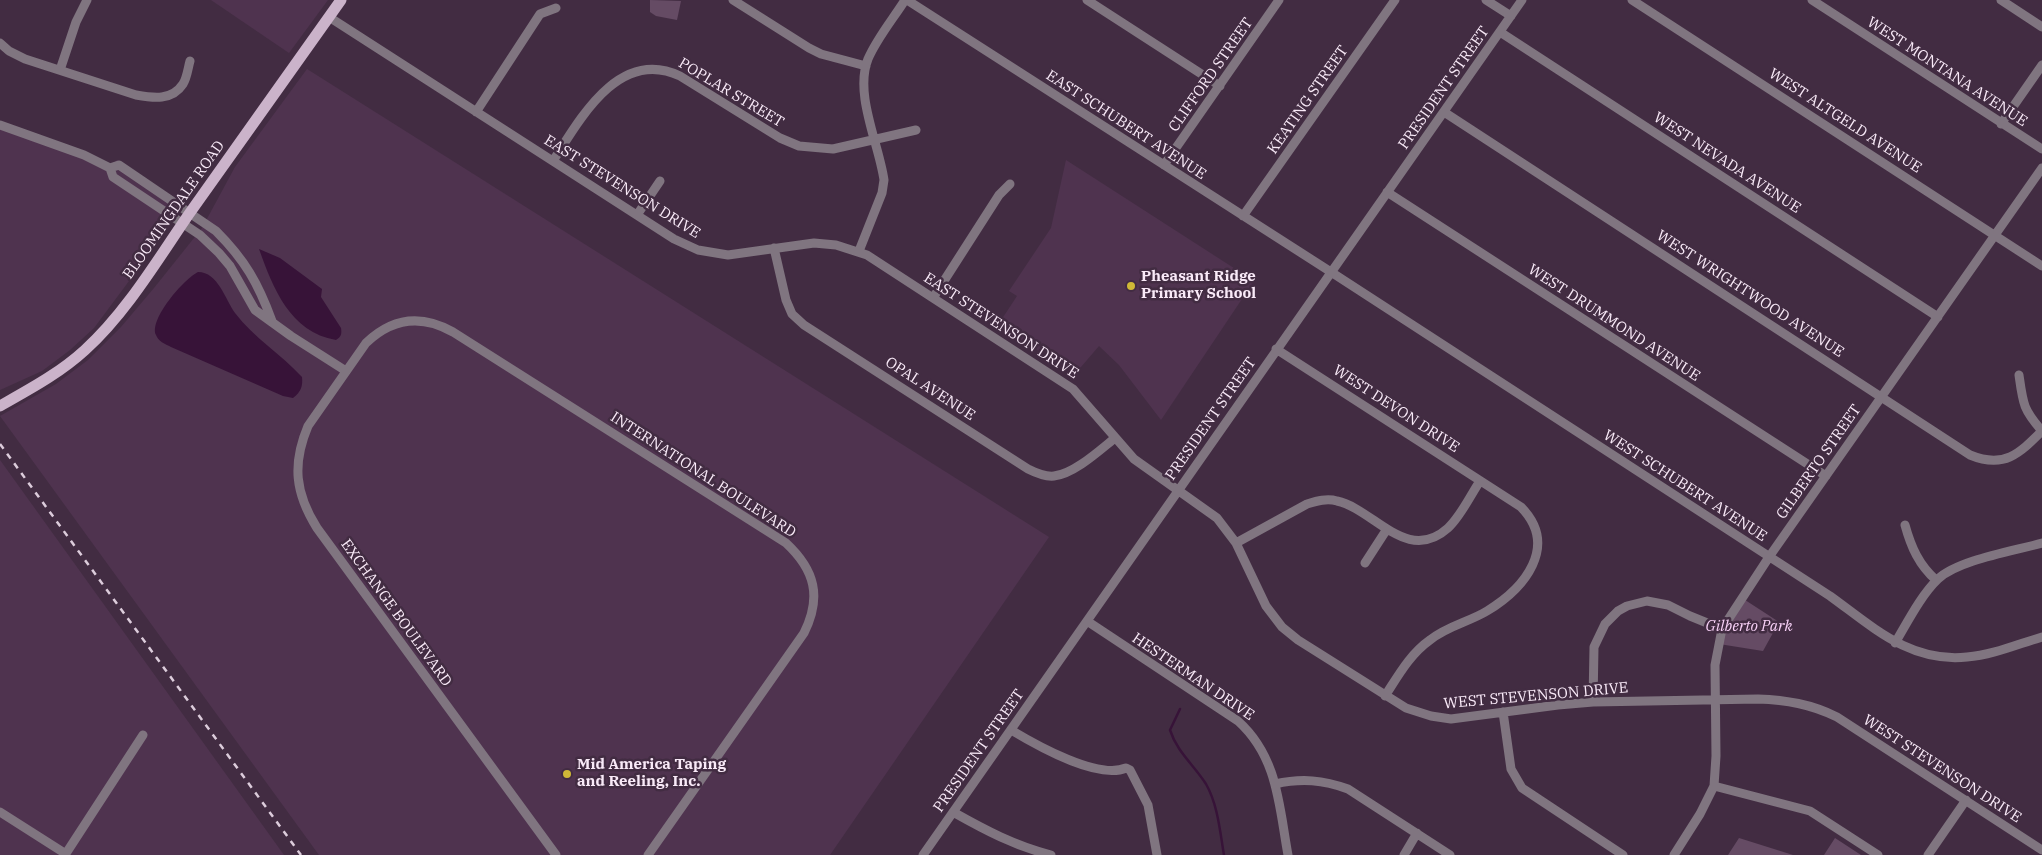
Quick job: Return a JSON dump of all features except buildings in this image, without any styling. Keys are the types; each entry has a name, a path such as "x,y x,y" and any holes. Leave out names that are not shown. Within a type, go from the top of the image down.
{"main road":[{"name":"BLOOMINGDALE ROAD","path":"2,405 47,379 92,344 119,312 341,0"}],"street":[{"path":"60,70 76,22 87,0"},
{"path":"733,0 820,54 866,66"},
{"path":"859,251 882,193 884,180 865,97 866,66 873,49 906,0"},
{"name":"EAST SCHUBERT AVENUE","path":"906,0 1331,272"},
{"path":"1087,0 1220,86"},
{"name":"KEATING STREET","path":"1243,216 1395,0"},
{"path":"1486,0 1511,16"},
{"name":"PRESIDENT STREET","path":"923,855 1522,0"},
{"name":"WEST ALTGELD AVENUE","path":"1632,0 2042,266"},
{"name":"WEST MONTANA AVENUE","path":"1812,0 2042,149"},
{"path":"2001,0 2042,27"},
{"name":"CLIFFORD STREET","path":"1164,165 1220,86 1275,1"},
{"path":"476,112 540,14 556,8"},
{"name":"EAST STEVENSON DRIVE","path":"329,17 674,239 698,250 728,255 814,243 836,245 859,251 1073,389 1134,459 1178,490"},
{"name":"WEST NEVADA AVENUE","path":"1500,32 1938,317"},
{"path":"0,43 9,52 60,70 136,95 165,98 183,84 190,61"},
{"path":"2001,124 2042,65"},
{"name":"POPLAR STREET","path":"553,161 592,102 626,77 647,68 665,70 680,76 780,138 799,146 833,149 916,130"},
{"name":"WEST WRIGHTWOOD AVENUE","path":"1444,112 1970,455 1984,460 1999,460 2018,454 2042,431"},
{"path":"0,124 84,155 110,168 113,177 203,238 219,253 230,266 255,310 291,336 346,371"},
{"path":"110,168 119,165 135,175 216,231 230,244 259,288 272,321"},
{"name":"GILBERTO STREET","path":"1674,855 1700,814 1714,786 1716,756 1715,665 1722,629 1769,557 2042,168"},
{"path":"127,186 135,175"},
{"path":"637,215 660,180"},
{"path":"933,298 999,196 1010,184"},
{"name":"WEST DRUMMOND AVENUE","path":"1387,192 1826,476"},
{"name":"OPAL AVENUE","path":"774,248 786,300 792,314 804,325 1040,475 1054,476 1068,472 1115,438"},
{"name":"WEST SCHUBERT AVENUE","path":"1331,272 1830,596 1895,643 1920,653 1951,658 1985,654 2042,637"},
{"name":"INTERNATIONAL BOULEVARD","path":"346,371 366,343 388,326 408,321 420,321 443,326 786,544 804,563 815,590 813,609 804,632 648,855"},
{"name":"WEST DEVON DRIVE","path":"1276,349 1500,493 1520,507 1534,524 1538,549 1532,567 1516,588 1494,607 1479,616 1436,635 1427,641 1410,659 1385,696"},
{"name":"EXCHANGE BOULEVARD","path":"346,371 308,426 302,442 298,459 298,482 304,505 316,528 556,855"},
{"path":"2019,375 2023,405 2027,414 2042,431"},
{"path":"1236,543 1307,504 1325,500 1346,504 1395,535 1412,540 1426,539 1442,533 1455,520 1480,481"},
{"name":"WEST STEVENSON DRIVE","path":"1178,490 1217,518 1236,543 1266,606 1282,627 1298,640 1385,696 1416,713 1452,720 1593,702 1715,700 1780,700 1814,707 1837,717 2042,849"},
{"path":"1905,525 1918,561 1936,580"},
{"path":"1365,564 1387,530"},
{"path":"1895,643 1936,580 1945,573 1957,567 2042,543"},
{"path":"1593,702 1594,647 1605,624 1618,611 1627,606 1647,601 1668,604 1690,616 1722,629"},
{"name":"HESTERMAN DRIVE","path":"1087,621 1100,632 1238,721 1254,737 1263,750 1275,784 1288,855"},
{"path":"1503,712 1512,769 1518,782 1530,794 1622,855"},
{"path":"1011,730 1068,760 1112,771 1126,768 1130,770 1148,806 1157,855"},
{"path":"0,812 65,854 143,735"},
{"path":"1275,784 1310,780 1337,785 1354,792 1450,855"},
{"path":"1714,786 1810,812 1878,855"},
{"path":"1928,855 1966,800"},
{"path":"953,812 1014,844 1051,855"},
{"path":"1404,855 1417,833"},
{"path":"2038,855 2042,849"}],"shaded area":[{"path":"211,0 328,0 289,53"},
{"path":"307,69 1049,537 830,855 319,855 0,416 56,384 88,360 121,327 202,228 235,167"},
{"path":"0,126 108,167 117,160 183,203 94,328 70,350 42,371 0,390"},
{"name":"Pheasant Ridge Primary School","path":"1066,160 1254,281 1161,420 1119,365 1099,346 1075,374 998,325 1017,296 1009,291 1051,228"},
{"path":"259,249 280,258 322,289 321,297 341,328 339,338 336,340 320,335 307,328 295,318 277,293"},
{"path":"198,272 211,276 216,281 242,322 302,377 301,389 293,398 283,396 171,347 158,339 155,328 163,310 177,291"},
{"path":"0,460 284,855 0,855"}],"green space":[{"path":"650,0 681,1 677,20 656,16 650,12"},
{"name":"Gilberto Park","path":"1742,598 1779,622 1763,651 1719,644"},
{"path":"1739,838 1793,855 1728,855"},
{"path":"1835,838 1861,855 1824,855"}],"waterway":[{"path":"1180,709 1170,730 1177,745 1210,792 1218,819 1224,855"}],"railway":[{"path":"0,444 301,855"}],"place":[{"name":"Pheasant Ridge Primary School","path":"1131,286"},
{"name":"Mid America Taping and Reeling, Inc.","path":"567,774"}]}
